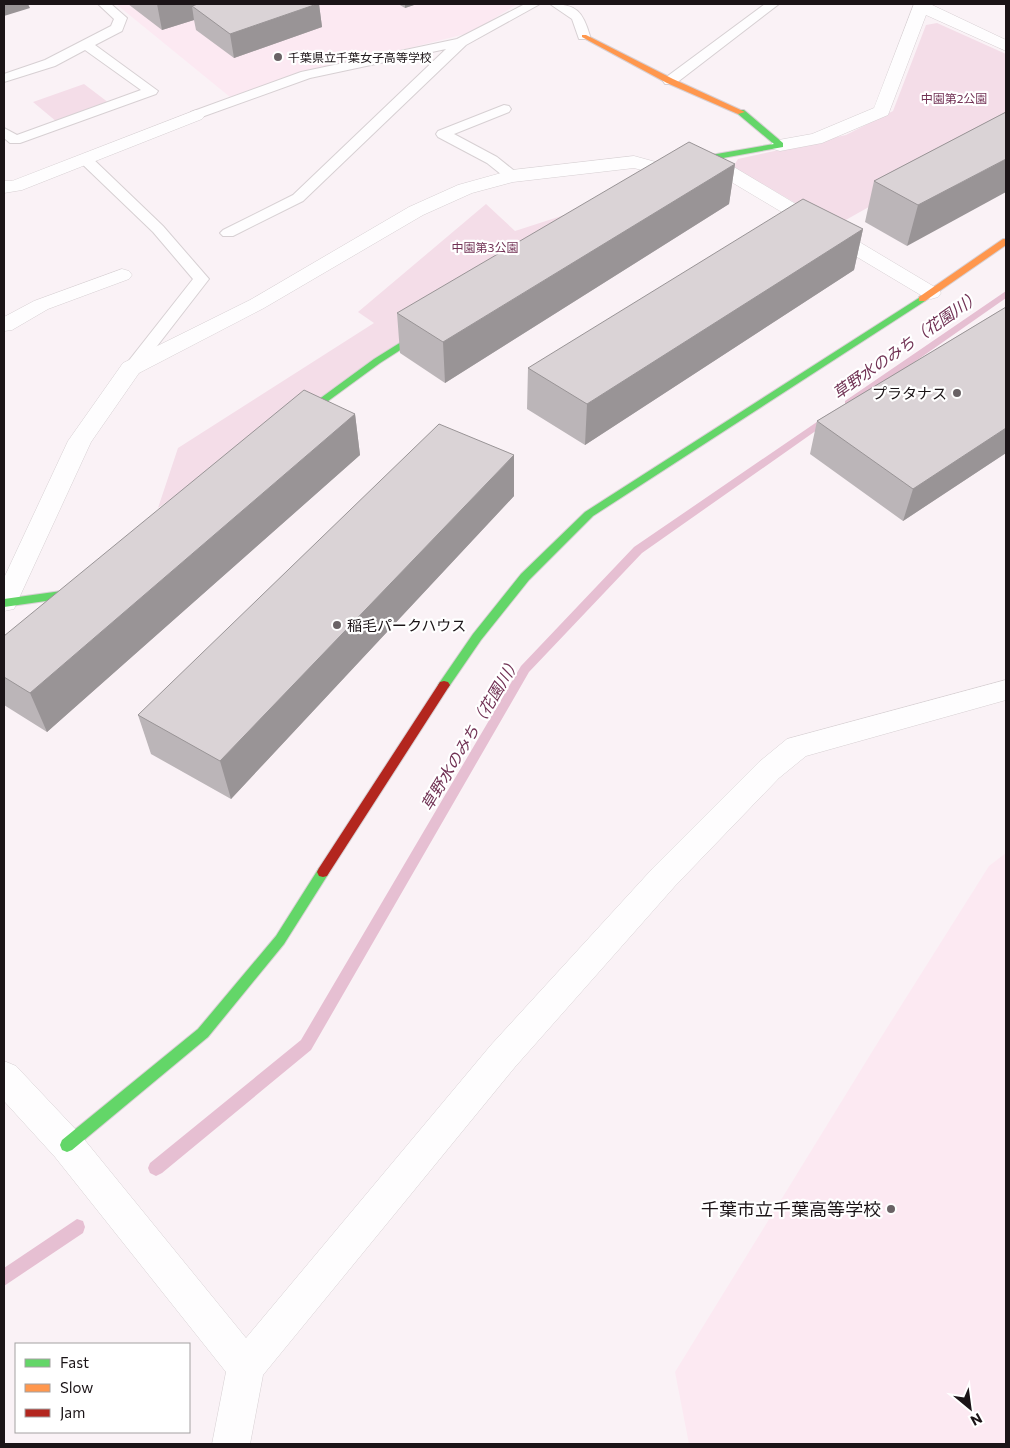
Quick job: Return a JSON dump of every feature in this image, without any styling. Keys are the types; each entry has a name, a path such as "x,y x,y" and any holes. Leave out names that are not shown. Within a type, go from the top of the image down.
{"street":[{"path":"4,603 80,441 131,368 257,304 416,211 465,189 512,176 568,168 634,162 660,176 673,167 705,158 816,139 882,111 921,5 1006,46"},
{"path":"584,36 670,81 743,113 780,145"},
{"path":"4,187 15,186 196,115"},
{"path":"705,158 930,293"},
{"path":"67,1146 203,1033 280,940 431,704 477,637 525,576 590,514 930,293 1006,241"},
{"path":"4,325 41,305 122,275"},
{"path":"284,430 377,361 443,319"},
{"path":"4,603 100,589"},
{"path":"231,1444 246,1367 503,1056 664,877 769,770 797,748 1006,690"},
{"path":"4,1077 67,1146 246,1367"}],"lane":[{"path":"4,78 50,63 117,28 121,18 104,4"},
{"path":"196,115 306,75 461,42 534,4"},
{"path":"556,4 578,17 584,36"},
{"path":"670,81 774,4"},
{"path":"228,233 298,198 461,42"},
{"path":"4,132 15,140 151,91 86,44"},
{"path":"504,109 443,134 492,160 512,176"},
{"path":"84,159 158,229 201,279 131,368"}],"shaded area":[{"name":"千葉県立千葉女子高等学校","path":"116,4 517,4 473,32 275,82 230,97"},
{"name":"千葉市立千葉高等学校","path":"1006,853 1006,1444 689,1444 675,1372 989,866"}],"green space":[{"name":"中園第2公園","path":"937,23 1006,54 1006,130 835,226 733,167 738,159 846,135 893,111 926,25"},
{"path":"84,84 109,103 57,122 33,102"},
{"name":"中園第3公園","path":"614,199 158,508 178,448 374,323 358,312 486,204 515,231"}],"building":[{"path":"198,4 317,4 230,34 192,6"},
{"path":"1006,112 1006,159 918,205 874,181"},
{"path":"689,142 735,164 443,342 397,313"},
{"path":"803,199 863,229 587,404 528,368"},
{"name":"プラタナス","path":"1006,307 1006,428 913,489 817,421"},
{"path":"304,390 355,414 30,693 4,677 4,636"},
{"path":"439,424 514,455 220,761 138,715"}],"waterway":[{"name":"草野水のみち（花園川）","path":"849,403 1006,294"},
{"name":"草野水のみち（花園川）","path":"156,1168 306,1045 525,669 638,550 830,416"},
{"name":"草野水のみち（花園川）","path":"4,1278 77,1227"}],"traffic: fast":[{"path":"682,164 705,158 780,145 741,112"},
{"path":"444,685 477,637 525,577 589,514 922,299"},
{"path":"295,421 377,361 430,327"},
{"path":"4,603 90,591"},
{"path":"67,1145 203,1033 280,940 323,872"}],"traffic: slow":[{"path":"584,36 670,81 741,112"},
{"path":"922,299 1006,241"}],"traffic: jam":[{"path":"323,872 444,685"}],"place":[{"name":"千葉県立千葉女子高等学校","path":"278,57"},
{"name":"プラタナス","path":"957,393"},
{"name":"稲毛パークハウス","path":"337,625"},
{"name":"千葉市立千葉高等学校","path":"891,1209"}]}
